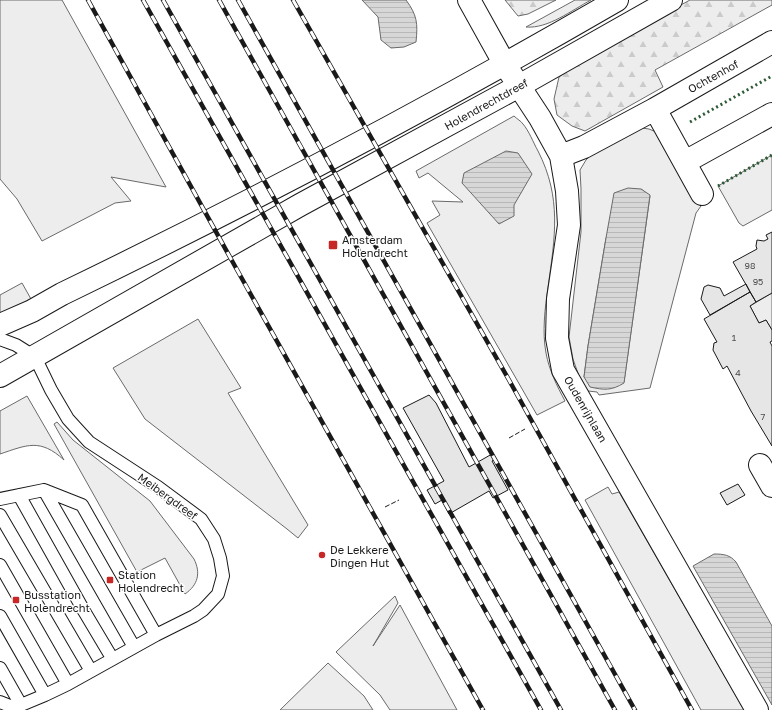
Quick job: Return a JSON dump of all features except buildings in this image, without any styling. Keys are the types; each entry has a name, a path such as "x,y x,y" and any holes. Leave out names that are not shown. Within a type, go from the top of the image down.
{"main road":[{"name":"Oudenrijnlaan","path":"469,0 504,63 540,118 561,156 567,191 569,225 558,299 557,338 563,370 757,710"},
{"path":"0,325 32,312 62,294 289,180 617,0"},
{"name":"Holendrechtdreef","path":"35,357 300,206 519,86 671,0"},
{"name":"Ochtenhof","path":"561,156 584,147 655,109 772,42"},
{"path":"655,109 702,194"},
{"path":"685,162 772,114"},
{"path":"0,376 35,357"},
{"path":"760,465 772,486"}],"lane":[{"path":"0,339 16,345 35,357"},
{"name":"Meibergdreef","path":"0,702 10,706 21,705 45,695 68,684 112,658 203,610 218,594 222,576 220,558 214,539 201,519 158,487 89,442 68,419 51,390 35,357"},
{"path":"44,490 134,647"},
{"path":"0,499 44,490 82,505 156,635"},
{"path":"19,495 112,658"},
{"path":"0,514 91,671"},
{"path":"0,565 68,684"},
{"path":"0,616 45,695"},
{"path":"0,668 21,705"}],"green space":[{"path":"0,0 62,0 166,187 111,177 131,201 115,203 42,241 17,199 0,179"},
{"path":"505,0 556,0 528,14 518,16"},
{"path":"575,0 591,0 551,22 534,27 526,27"},
{"path":"690,0 772,0 772,5 655,70 663,87 585,131 572,126 557,115 554,99 559,77 597,51"},
{"path":"514,116 521,122 529,133 546,168 554,202 555,218 553,251 545,312 544,337 549,366 565,401 537,415 427,223 440,215 432,201 463,202 428,173 419,178 416,171"},
{"path":"642,128 656,132 679,167 701,206 696,213 650,388 599,395 597,392 588,391 581,382 573,359 569,337 581,232 580,170 586,160 593,153","holes":["641,189 650,196 624,382 584,377 606,238"]},
{"path":"772,155 772,210 743,226 739,223 718,186"},
{"path":"22,283 31,299 0,316 0,295"},
{"path":"772,293 772,330 766,320 759,323 750,306"},
{"path":"198,319 241,388 228,393 308,525 298,538 145,419 113,368"},
{"path":"27,396 64,460 48,449 33,445 0,454 0,411"},
{"path":"57,422 73,440 150,501 194,559 198,574 197,578 193,587 185,594 165,558 137,572 54,424"},
{"path":"608,487 612,494 619,492 744,710 701,710 585,500"},
{"path":"395,596 398,603 373,646 400,605 457,710 390,710 380,695 336,652"},
{"path":"328,663 364,696 373,710 280,710"}],"shaded area":[{"path":"362,0 406,0 415,15 417,30 416,42 404,47 391,48 381,40 378,17"},
{"path":"506,151 518,153 532,174 514,205 514,216 499,224 462,183 464,173"},
{"path":"628,188 641,189 650,195 624,383 611,389 599,389 590,387 584,377 588,346 614,193"},
{"path":"714,554 726,555 736,562 772,626 772,705 693,566"}],"railway":[{"path":"88,0 483,710"},
{"path":"143,0 541,710"},
{"path":"163,0 561,710"},
{"path":"219,0 615,710"},
{"path":"238,0 635,710"},
{"path":"293,0 509,380 692,710"}],"hedge":[{"path":"690,122 772,76"},
{"path":"718,186 772,155"}],"fence":[{"path":"509,438 525,429"},
{"path":"385,507 399,500"}],"place":[{"name":"Amsterdam Holendrecht","path":"333,245"},
{"name":"De Lekkere Dingen Hut","path":"322,555"},
{"name":"Station Holendrecht","path":"110,580"},
{"name":"Busstation Holendrecht","path":"16,600"}]}
